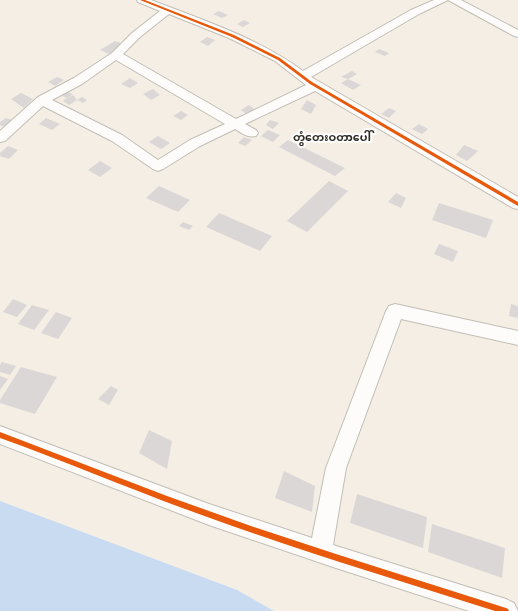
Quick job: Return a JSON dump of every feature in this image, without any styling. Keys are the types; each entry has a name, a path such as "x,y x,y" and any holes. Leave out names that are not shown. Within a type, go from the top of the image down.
{"street":[{"path":"142,0 233,36 278,59 315,86 518,204"},
{"path":"302,77 348,52 415,12 443,0"},
{"path":"453,0 518,34"},
{"path":"0,138 42,100 78,81 116,55 136,35 168,10"},
{"path":"116,55 251,133"},
{"path":"42,100 117,138 158,166 195,142 315,86"},
{"path":"321,552 336,468 394,311 518,338"},
{"path":"0,435 70,460 167,499 321,552 506,611"}],"water":[{"path":"0,501 237,590 274,611 0,611"}],"building":[{"path":"219,11 228,15 222,18 213,14"},
{"path":"244,20 250,23 243,27 237,24"},
{"path":"207,37 215,40 208,46 200,42"},
{"path":"115,41 123,44 109,54 100,50"},
{"path":"379,49 389,53 385,56 375,52"},
{"path":"352,71 357,74 348,79 341,77"},
{"path":"57,77 64,80 55,86 48,82"},
{"path":"130,78 138,83 130,88 121,84"},
{"path":"348,79 361,85 353,90 341,83"},
{"path":"153,89 160,95 151,100 143,94"},
{"path":"67,92 73,94 67,98 62,96"},
{"path":"21,93 33,99 24,108 11,99"},
{"path":"73,95 77,100 69,105 63,101"},
{"path":"82,97 87,100 83,103 77,100"},
{"path":"307,100 316,105 311,114 301,109"},
{"path":"249,105 257,111 247,114 241,110"},
{"path":"389,108 396,111 389,118 381,114"},
{"path":"181,111 188,115 181,120 173,116"},
{"path":"6,118 15,121 7,128 0,125 0,122"},
{"path":"46,118 60,124 52,130 39,124"},
{"path":"270,120 279,123 273,129 266,125"},
{"path":"419,124 428,129 422,134 412,129"},
{"path":"268,130 280,135 273,142 261,136"},
{"path":"158,136 170,143 161,149 149,142"},
{"path":"244,137 252,140 245,146 238,143"},
{"path":"288,140 345,168 335,176 279,147"},
{"path":"464,145 478,151 467,161 456,155"},
{"path":"8,146 18,150 9,159 0,156 0,153"},
{"path":"100,161 112,168 100,177 88,170"},
{"path":"329,181 348,191 307,232 287,221"},
{"path":"159,186 190,200 178,212 146,198"},
{"path":"396,193 406,198 401,208 388,202"},
{"path":"439,203 493,220 486,238 432,220"},
{"path":"219,213 272,236 260,251 206,227"},
{"path":"183,222 193,226 189,230 179,226"},
{"path":"439,244 458,251 453,262 434,254"},
{"path":"13,299 27,305 17,317 3,312"},
{"path":"511,304 518,306 518,318 509,316"},
{"path":"32,305 49,310 34,330 18,324"},
{"path":"56,312 72,318 58,339 41,333"},
{"path":"2,362 16,366 10,375 0,372 0,365"},
{"path":"21,367 57,377 35,414 0,403 0,400"},
{"path":"0,376 8,379 0,390"},
{"path":"111,386 118,390 109,405 98,399"},
{"path":"149,430 172,441 167,469 139,453"},
{"path":"284,471 315,486 312,512 275,498"},
{"path":"357,494 427,517 423,548 350,523"},
{"path":"432,524 505,548 502,578 428,552"}],"cycle path":[{"path":"142,0 233,36 279,59 311,83 518,204"},
{"path":"0,435 167,499 251,529 506,611"}],"district":[{"name":"တွံတေးဝတာပေါ်","path":"332,137"}]}
